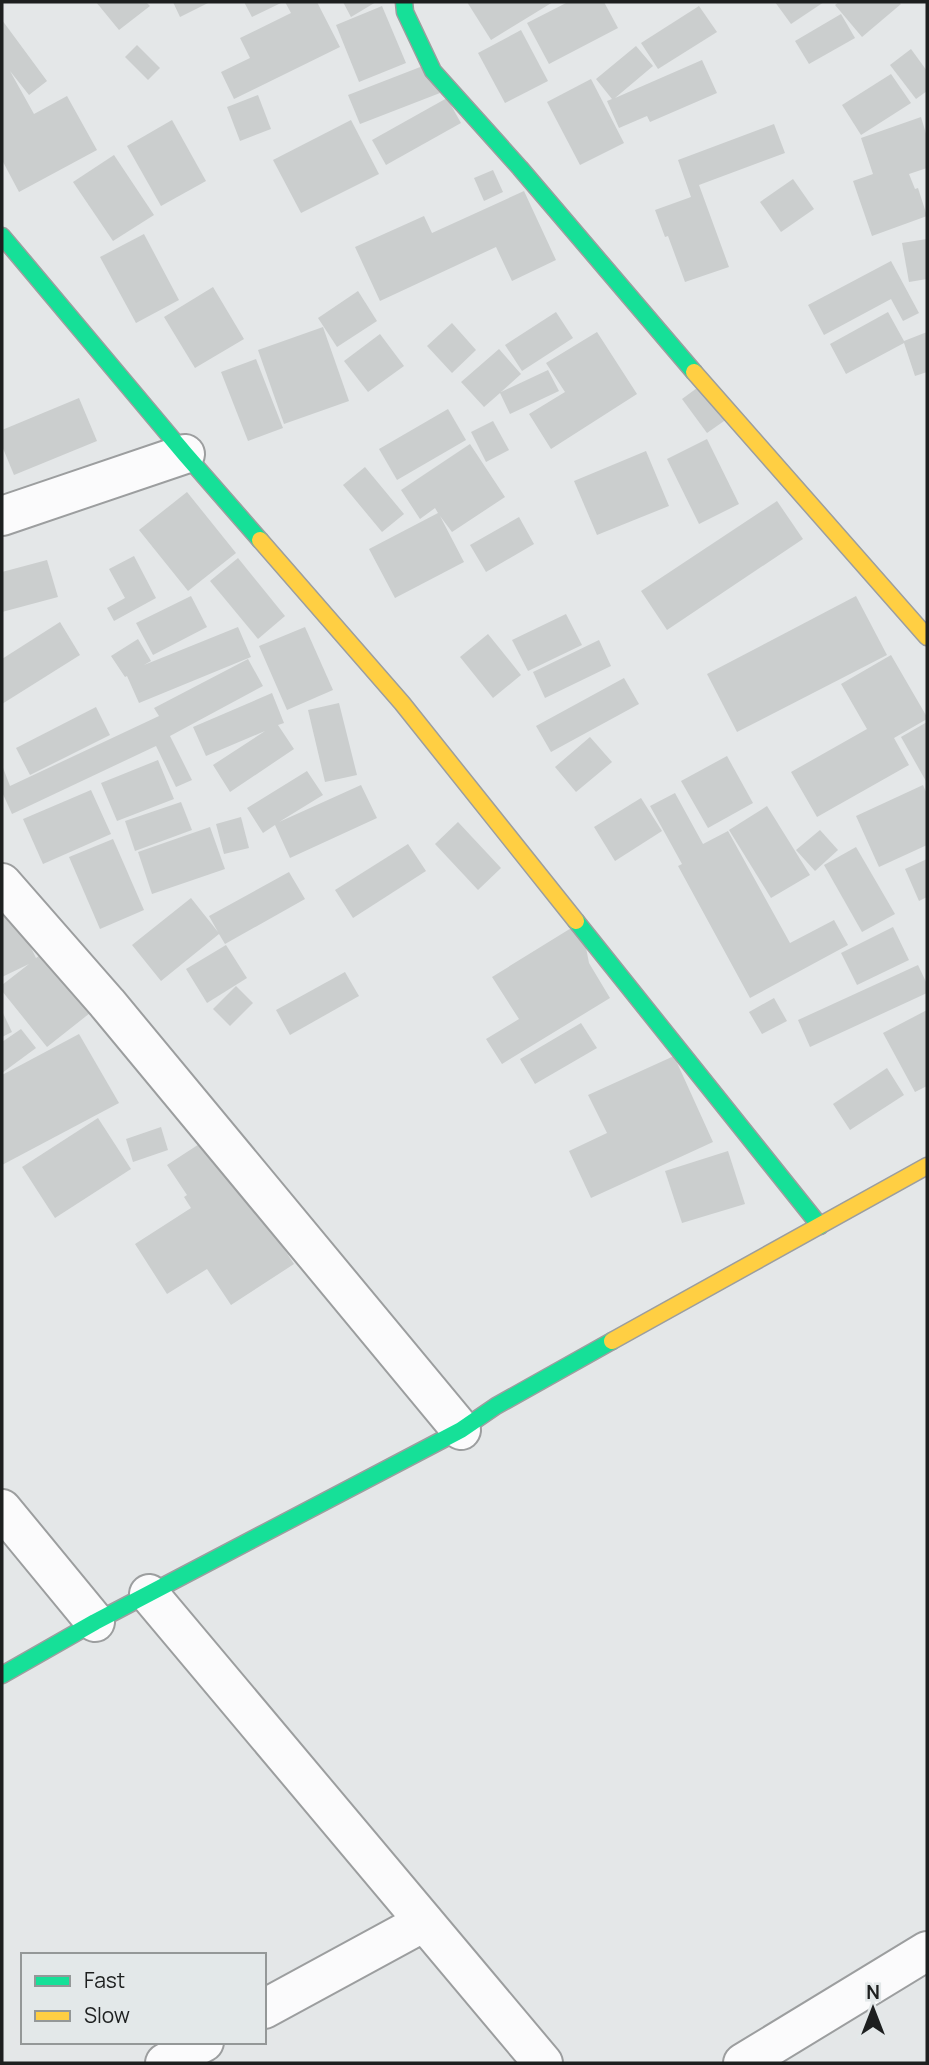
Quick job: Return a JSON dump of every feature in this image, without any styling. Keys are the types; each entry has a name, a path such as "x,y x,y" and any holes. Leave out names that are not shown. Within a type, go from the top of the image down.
{"street":[{"path":"404,2 405,12 433,71 927,637"},
{"path":"2,236 185,454 402,703 820,1226"},
{"path":"2,516 185,454"},
{"path":"2,883 107,1003 461,1430"},
{"path":"2,1675 95,1622 461,1430 496,1406 927,1166"},
{"path":"2,1509 95,1622"},
{"path":"149,1594 543,2063"},
{"path":"266,2008 424,1922"},
{"path":"743,2063 927,1951"},
{"path":"165,2063 200,2044"}],"building":[{"path":"96,2 146,2 150,6 119,30"},
{"path":"173,2 210,2 180,17"},
{"path":"244,2 283,2 252,17"},
{"path":"285,2 317,2 340,47 234,99 221,72 250,58 240,38 291,13"},
{"path":"343,2 376,2 351,17"},
{"path":"467,2 553,2 491,40"},
{"path":"568,2 604,2 618,28 549,64 527,23"},
{"path":"775,2 824,2 791,24"},
{"path":"839,2 901,4 862,37 835,5"},
{"path":"382,6 406,63 359,82 336,25"},
{"path":"699,6 717,32 658,69 641,43"},
{"path":"841,14 855,38 809,64 795,41"},
{"path":"2,20 47,81 29,95 10,71 34,114 67,96 97,150 19,192 2,160"},
{"path":"521,30 548,81 505,103 478,53"},
{"path":"137,45 160,68 148,80 125,57"},
{"path":"636,46 653,66 615,98 702,60 717,93 650,122 647,116 619,128 607,101 612,99 596,79"},
{"path":"911,49 927,71 927,91 916,99 890,65"},
{"path":"428,64 440,93 360,124 348,95"},
{"path":"891,74 911,103 861,135 842,105"},
{"path":"591,79 624,143 580,165 547,102"},
{"path":"258,95 271,129 240,141 227,107"},
{"path":"447,98 461,123 386,165 372,140"},
{"path":"921,117 927,137 927,168 909,174 915,189 918,188 927,216 872,236 853,181 873,174 861,138"},
{"path":"172,120 206,181 161,206 127,146"},
{"path":"351,120 379,174 301,213 273,160"},
{"path":"774,124 785,153 699,185 729,267 685,282 655,210 691,197 678,160"},
{"path":"114,155 154,215 113,241 73,182"},
{"path":"493,170 503,192 484,201 474,178"},
{"path":"793,179 814,209 781,232 760,202"},
{"path":"524,191 556,260 512,281 496,247 380,301 355,247 424,216 432,233"},
{"path":"144,234 179,300 136,323 100,257"},
{"path":"927,239 927,279 909,282 902,243"},
{"path":"891,261 919,313 903,321 891,299 824,335 808,305"},
{"path":"213,287 244,339 195,368 164,317"},
{"path":"358,291 377,321 337,347 318,318"},
{"path":"556,312 573,338 522,371 505,345"},
{"path":"888,312 904,341 927,332 927,372 915,376 904,343 846,374 830,344"},
{"path":"452,323 476,350 452,373 427,346"},
{"path":"323,327 349,401 284,424 258,350"},
{"path":"597,332 637,394 551,449 529,414 565,392 546,363"},
{"path":"380,334 404,366 368,392 344,361"},
{"path":"499,349 521,374 501,392 548,370 559,391 510,414 500,393 484,407 461,382"},
{"path":"256,359 283,428 248,441 221,372"},
{"path":"708,380 734,414 707,433 682,399"},
{"path":"79,398 97,441 14,475 2,446 2,430"},
{"path":"448,409 466,440 397,480 379,449"},
{"path":"493,421 509,450 486,462 471,432"},
{"path":"707,439 739,504 699,524 667,459"},
{"path":"470,444 505,497 452,532 440,516 464,562 395,598 369,549 438,513 435,508 420,519 401,490"},
{"path":"646,451 669,506 597,535 574,481"},
{"path":"365,467 404,514 382,532 343,485"},
{"path":"187,492 236,553 188,591 139,530"},
{"path":"777,501 803,539 667,630 641,591"},
{"path":"519,517 534,544 486,572 470,545"},
{"path":"134,556 156,598 114,621 107,608 125,598 109,569"},
{"path":"238,558 285,616 258,639 210,581"},
{"path":"47,560 58,597 2,612 2,572"},
{"path":"191,596 207,627 153,655 136,623"},
{"path":"856,596 887,655 737,732 707,674"},
{"path":"566,614 582,645 528,671 512,640"},
{"path":"60,622 80,655 2,704 2,659"},
{"path":"238,627 251,657 139,703 127,676 125,677 111,656 138,639 151,661 144,665"},
{"path":"305,627 333,690 287,710 259,646"},
{"path":"488,634 521,675 493,698 460,657"},
{"path":"599,640 611,666 545,698 533,672"},
{"path":"891,655 927,717 894,738 909,765 817,817 791,772 867,729 841,684"},
{"path":"248,659 263,686 170,736 192,780 176,787 156,746 12,814 2,792 2,765 10,786 159,716 154,708"},
{"path":"624,678 639,704 551,752 536,726"},
{"path":"272,693 284,723 278,725 294,749 230,792 213,765 265,731 206,756 193,727"},
{"path":"339,703 357,775 325,782 308,710"},
{"path":"96,707 110,735 30,775 16,748"},
{"path":"927,722 927,783 901,737"},
{"path":"590,737 612,762 576,792 555,767"},
{"path":"727,756 753,803 708,828 681,781"},
{"path":"158,760 174,799 117,821 101,783"},
{"path":"307,771 323,795 279,822 361,785 377,818 290,858 275,825 263,833 247,808"},
{"path":"923,785 927,794 927,845 879,867 856,816"},
{"path":"91,790 111,834 43,864 23,819"},
{"path":"675,793 703,844 728,831 790,943 834,920 848,945 750,998 678,866 682,864 650,806"},
{"path":"641,798 662,831 615,861 594,827"},
{"path":"181,802 192,830 135,851 125,821"},
{"path":"767,806 810,875 771,898 729,830"},
{"path":"241,817 249,848 224,854 216,824"},
{"path":"458,822 501,868 478,890 435,844"},
{"path":"210,827 225,869 152,894 138,852"},
{"path":"820,830 838,850 815,871 796,850"},
{"path":"113,839 144,910 100,929 69,857"},
{"path":"408,844 426,871 353,918 335,890"},
{"path":"856,847 895,914 862,932 824,865"},
{"path":"927,859 927,897 919,901 905,869"},
{"path":"289,872 305,899 225,944 219,934 161,981 132,945 191,898 218,932 209,916"},
{"path":"4,892 36,958 42,954 90,1013 47,1047 2,991 2,985 29,964 2,977"},
{"path":"581,922 589,963 610,998 502,1064 486,1039 519,1019 492,977"},
{"path":"893,927 909,960 857,985 841,953"},
{"path":"226,945 247,978 207,1003 186,969"},
{"path":"918,965 927,984 927,993 810,1047 798,1020"},
{"path":"345,972 359,996 290,1035 276,1010"},
{"path":"236,986 253,1003 230,1026 213,1009"},
{"path":"774,998 787,1021 762,1034 749,1012"},
{"path":"927,1010 927,1086 915,1092 883,1033"},
{"path":"2,1011 12,1032 2,1037"},
{"path":"581,1023 597,1048 535,1084 520,1059"},
{"path":"21,1029 36,1048 2,1073 2,1042"},
{"path":"79,1034 119,1103 2,1165 2,1075"},
{"path":"674,1056 713,1142 591,1198 569,1151 607,1133 588,1095"},
{"path":"887,1068 904,1095 850,1130 833,1104"},
{"path":"98,1118 131,1169 55,1218 22,1167"},
{"path":"161,1127 168,1150 133,1162 126,1139"},
{"path":"210,1137 294,1264 231,1305 207,1269 167,1294 135,1244 191,1208 184,1197 187,1195 167,1165"},
{"path":"728,1151 745,1204 682,1223 665,1171"}],"traffic: fast":[{"path":"404,2 405,12 433,71 520,168 694,372"},
{"path":"2,236 260,540"},
{"path":"576,921 820,1226"},
{"path":"2,1675 95,1622 461,1430 496,1406 612,1341"}],"traffic: slow":[{"path":"694,372 927,637"},
{"path":"260,540 402,703 576,921"},
{"path":"612,1341 927,1166"}]}
